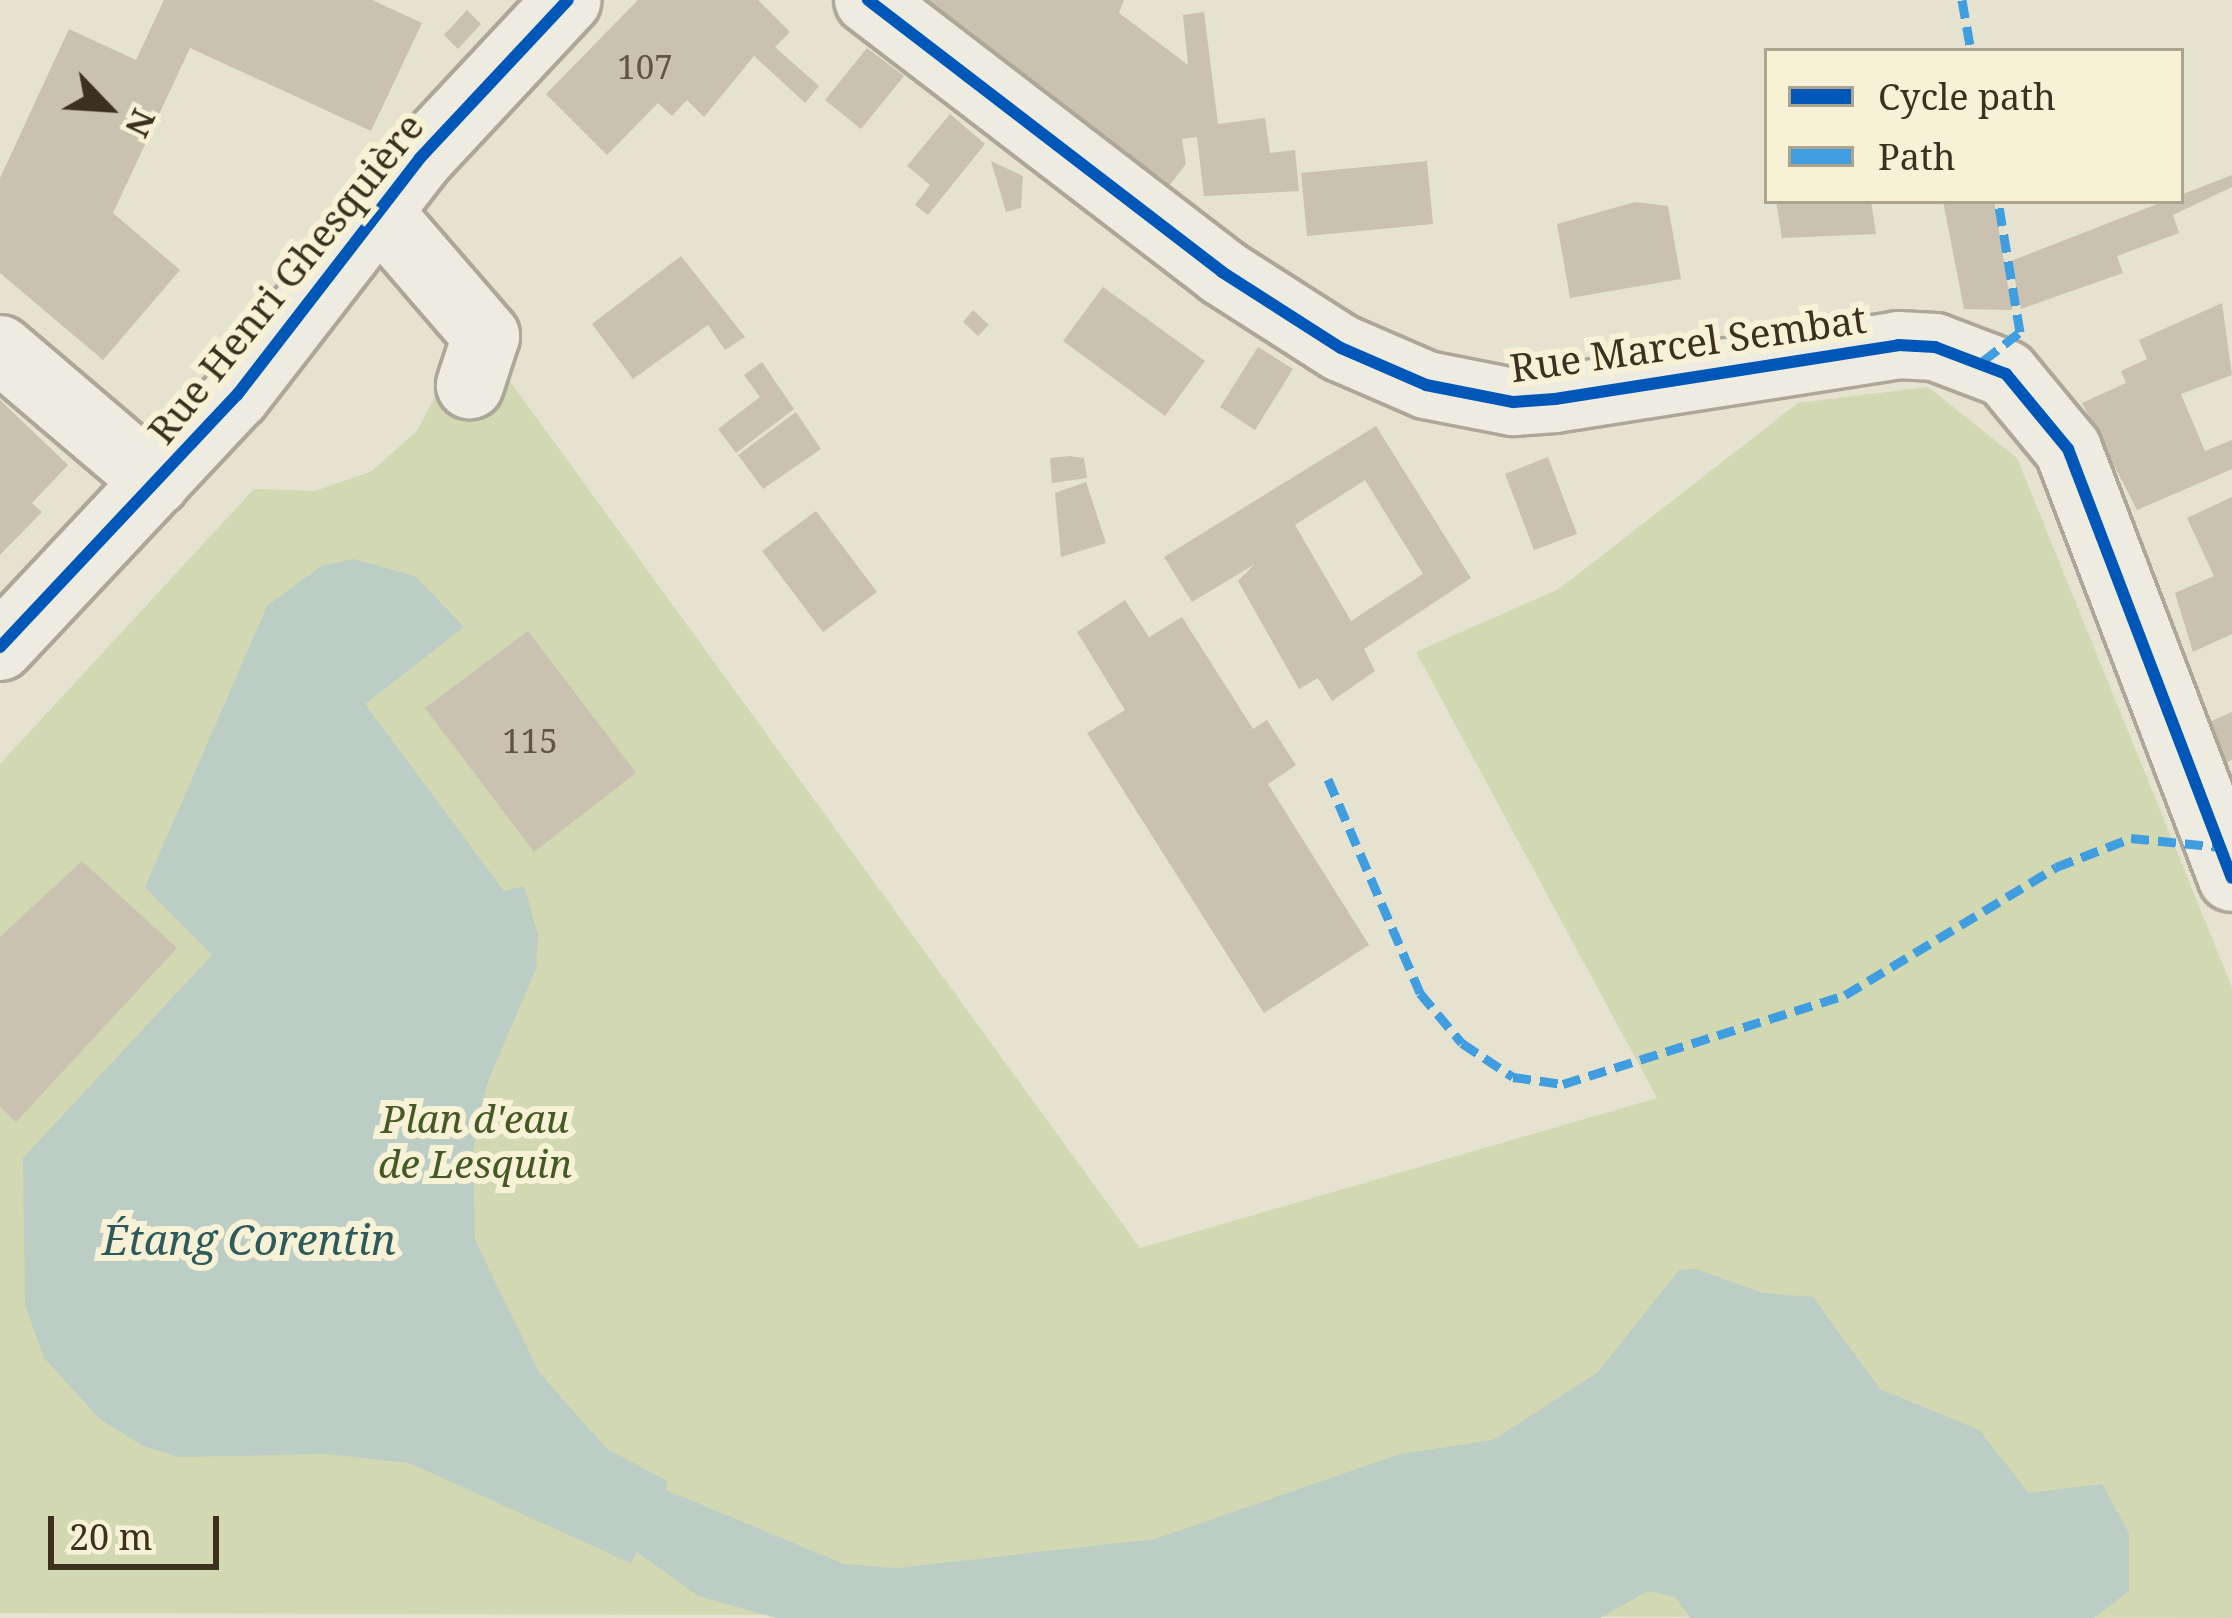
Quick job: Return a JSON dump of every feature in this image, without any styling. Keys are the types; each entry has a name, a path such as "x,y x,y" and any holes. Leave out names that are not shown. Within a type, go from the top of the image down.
{"street":[{"name":"Rue Henri Ghesquière","path":"0,647 270,356 379,212 568,0"},
{"name":"Rue Marcel Sembat","path":"868,0 1222,272 1341,348 1426,386 1513,402 1555,399 1898,345 1935,347 2006,374 2068,448 2232,878"},
{"path":"379,212 487,336 470,385"},
{"path":"0,349 156,482"}],"green space":[{"name":"Plan d'eau de Lesquin","path":"445,377 488,389 509,380 1140,1248 1657,1098 1416,652 1559,589 1798,403 1928,387 2017,458 2232,987 2232,1618 0,1613 0,764 254,489 315,491 372,471 417,431"}],"water":[{"name":"Étang Corentin","path":"353,559 415,576 464,627 365,704 504,891 524,886 538,935 536,969 488,1081 473,1150 475,1240 539,1372 607,1449 667,1481 666,1490 844,1564 897,1568 1155,1539 1400,1454 1493,1440 1598,1372 1679,1270 1696,1269 1763,1293 1813,1297 1880,1389 1979,1430 2029,1493 2102,1484 2129,1533 2129,1591 2094,1618 1691,1618 1675,1597 1648,1591 1600,1618 776,1618 698,1596 637,1552 631,1563 409,1463 326,1454 179,1457 143,1446 100,1419 44,1358 25,1305 23,1158 212,955 145,887 267,606 321,566"}],"building":[{"path":"164,0 372,0 422,23 371,131 190,48 113,213 180,270 103,360 0,273 0,178 69,29 136,60"},
{"path":"638,0 758,0 790,32 775,47 819,86 805,103 754,56 704,117 687,100 672,116 658,103 607,155 546,94"},
{"path":"925,0 1124,0 1119,13 1188,65 1183,15 1204,12 1218,124 1265,118 1270,153 1295,150 1299,191 1204,196 1197,137 1182,139 1186,164 1165,191"},
{"path":"467,10 481,24 458,49 444,35"},
{"path":"867,48 904,76 861,129 825,100"},
{"path":"950,114 985,144 928,215 915,205 930,185 907,166"},
{"path":"991,161 1023,176 1021,208 1006,212"},
{"path":"1427,161 1433,224 1307,236 1301,173"},
{"path":"2232,175 2232,187 2173,215 2179,233 2117,256 2123,273 2021,309 2011,261 2157,204 2184,204 2184,194"},
{"path":"1635,202 1668,206 1681,279 1570,298 1557,224"},
{"path":"1776,204 1871,204 1876,234 1782,238"},
{"path":"1944,204 1994,204 2012,310 1964,309"},
{"path":"681,256 745,337 725,350 708,325 633,379 592,324"},
{"path":"1103,287 1205,361 1165,416 1063,341"},
{"path":"2222,303 2232,375 2181,394 2205,451 2232,440 2232,469 2137,510 2082,403 2126,383 2121,371 2147,359 2139,340"},
{"path":"973,310 989,325 978,336 963,322"},
{"path":"1258,347 1293,369 1255,430 1220,407"},
{"path":"762,362 794,409 736,453 718,429 760,397 744,375"},
{"path":"0,400 68,465 32,503 42,512 0,555"},
{"path":"796,412 821,449 763,489 738,455"},
{"path":"1376,426 1471,578 1364,649 1375,671 1332,701 1318,678 1299,689 1238,581 1255,564 1192,602 1164,557","holes":["1365,480 1423,574 1351,621 1295,525"]},
{"path":"1548,457 1577,534 1534,550 1505,474"},
{"path":"1050,458 1084,458 1087,478 1052,483"},
{"path":"1086,482 1106,543 1061,557 1055,493"},
{"path":"2232,497 2232,634 2193,652 2175,593 2214,576 2187,518"},
{"path":"816,511 877,592 823,632 762,551"},
{"path":"1125,600 1149,637 1182,617 1253,729 1267,720 1296,765 1268,784 1369,945 1264,1013 1087,733 1125,710 1077,632"},
{"path":"528,631 636,773 534,852 425,708"},
{"path":"2232,712 2232,760 2225,763 2209,722"},
{"path":"82,861 177,948 16,1122 0,1107 0,937"}],"marked path":[{"path":"1962,0 1970,48"},
{"path":"1983,361 2020,332 1999,204"},
{"path":"1328,779 1420,993 1462,1043 1513,1077 1563,1084 1845,995 2056,867 2131,838 2221,847"}],"cycle path":[{"path":"0,647 237,395 420,158 568,0"},
{"path":"868,0 1222,272 1341,348 1426,385 1513,402 1555,399 1898,345 1935,347 2006,374 2068,449 2232,878"}]}
